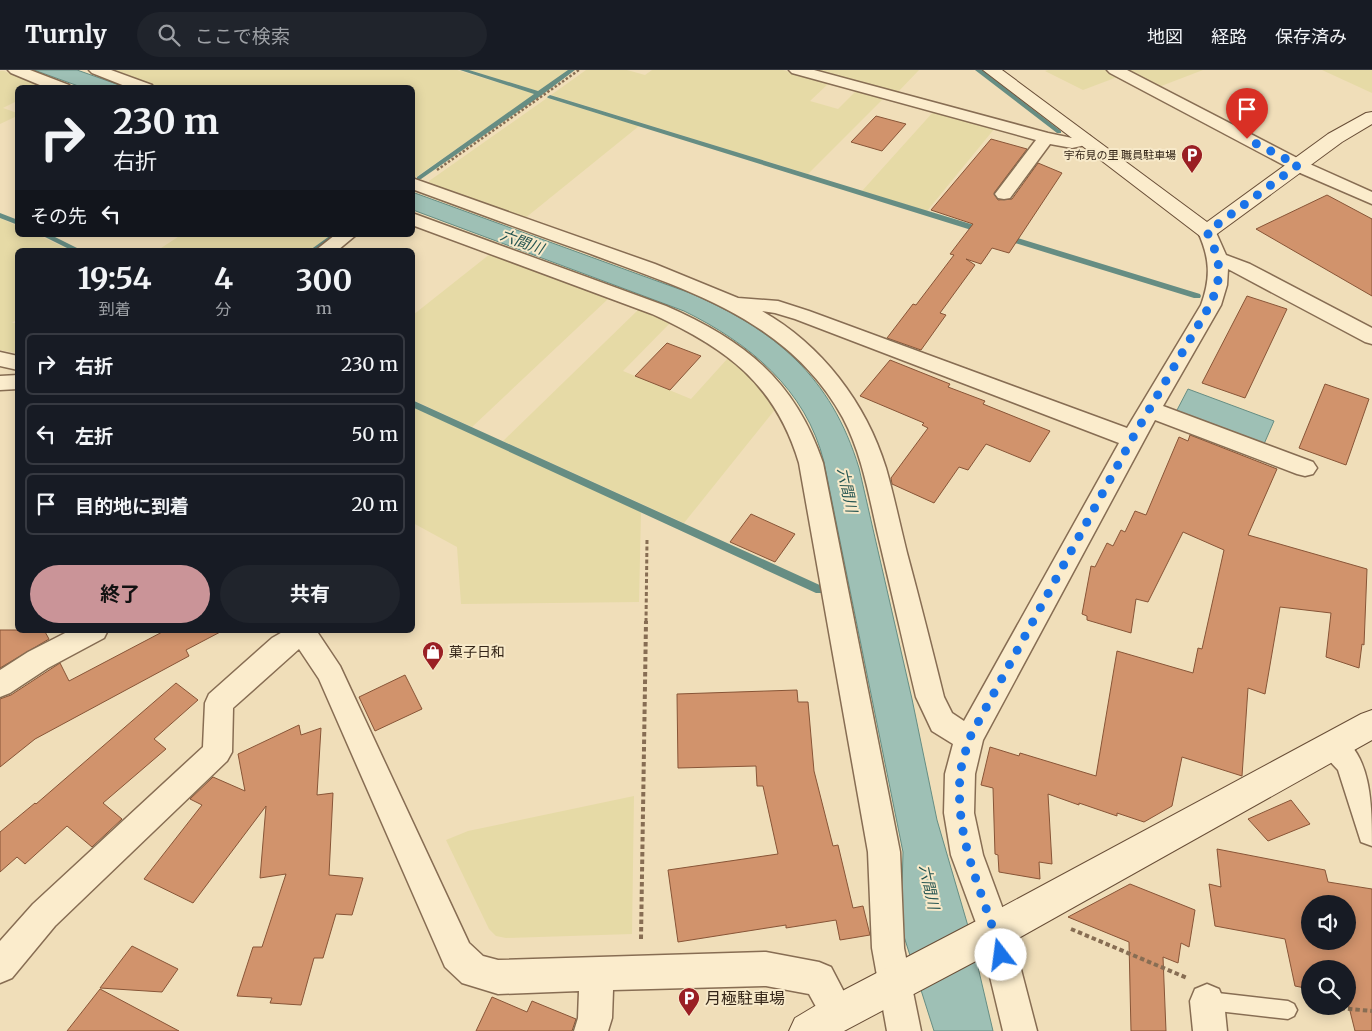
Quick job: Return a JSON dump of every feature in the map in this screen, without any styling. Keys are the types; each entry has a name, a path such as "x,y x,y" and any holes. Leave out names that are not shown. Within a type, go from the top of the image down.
{"street":[{"path":"16,70 55,85"},
{"path":"97,70 138,85"},
{"path":"797,70 1046,138 1072,143 1084,140"},
{"path":"991,70 1207,232 1216,250 1220,269 1218,287 1210,305 1132,439 969,739 960,774 960,813 967,855 987,935 1020,1031"},
{"path":"1115,70 1298,165 1372,199"},
{"path":"1207,232 1348,130 1372,117"},
{"path":"1004,194 1046,138"},
{"path":"415,185 697,286 734,303 776,328 799,346 838,389 853,413 865,439 874,467 930,697 942,722 969,739"},
{"path":"415,219 658,310 695,326 726,346 762,376 789,407 806,444 884,852 888,948 900,981 904,1031"},
{"path":"328,248 344,237"},
{"path":"1218,259 1243,268 1372,337"},
{"path":"734,303 752,303 778,307 1132,439"},
{"path":"0,359 15,362"},
{"path":"0,383 15,382"},
{"path":"1149,409 1306,468"},
{"path":"0,685 38,660 90,633"},
{"path":"0,966 44,915 217,752 219,703 282,646 301,633"},
{"path":"303,633 330,674 456,955 474,971 498,977 766,969 819,979 823,1022 987,935 1372,724"},
{"path":"1333,745 1351,763 1372,832"},
{"path":"591,1031 595,1018 596,974"}],"lane":[{"path":"1208,1016 1288,1010"}],"path":[{"path":"415,184 579,70"},
{"path":"641,972 647,540"},
{"path":"1067,927 1185,976 1208,1016"},
{"path":"1356,1010 1372,1011"}],"shaded area":[{"path":"109,70 457,70 535,94 415,177 415,85 152,85"},
{"path":"469,70 569,70 538,91"},
{"path":"586,70 627,70 645,75 652,70 783,70 829,83 810,101 838,109 857,90 884,98 808,174 551,95"},
{"path":"812,70 919,70 897,93"},
{"path":"1108,70 1120,76 1083,90 1045,71"},
{"path":"1122,70 1203,70 1156,88"},
{"path":"1322,70 1372,70 1372,93"},
{"path":"0,71 41,85 15,85 15,102 3,108 15,112 15,117 0,124"},
{"path":"547,98 639,126 524,219 430,185 429,181"},
{"path":"934,111 995,128 927,211 862,191"},
{"path":"0,218 15,225 15,237 42,237 66,248 15,248 15,321 12,323 15,323 15,353 0,350"},
{"path":"178,237 329,237 313,248 161,248"},
{"path":"490,254 608,299 472,427 415,401 415,313"},
{"path":"638,310 671,322 623,371 691,399 728,358 753,380 777,407 684,523 503,441"},
{"path":"415,408 641,512 639,602 461,604 457,547 415,524"},
{"path":"634,796 632,934 506,938 496,936 489,929 446,840 468,831"}],"water":[{"path":"34,70 77,70 119,85 75,85"},
{"name":"六間川","path":"415,193 690,293 721,307 773,340 796,360 816,382 833,407 847,436 859,468 912,699 937,820 970,933 993,1031 934,1031 901,927 903,852 824,462 815,436 804,412 772,371 731,338 684,311 415,211"},
{"path":"1188,389 1274,421 1264,444 1176,412"}],"building":[{"path":"876,116 906,124 882,151 851,142"},
{"path":"991,139 1027,149 994,193 998,200 1012,199 1038,163 1062,173 1009,253 992,248 981,264 966,259 975,265 940,313 946,315 921,350 887,338 913,304 916,305 954,255 950,254 973,224 931,210"},
{"path":"1327,195 1372,219 1372,296 1256,229"},
{"path":"1247,296 1287,309 1245,398 1202,383"},
{"path":"667,343 701,356 670,390 635,376"},
{"path":"890,360 950,384 948,387 985,401 983,404 1050,431 1030,462 986,444 968,470 959,467 934,503 892,484 891,478 928,428 922,425 924,423 860,396"},
{"path":"1325,384 1369,399 1346,465 1299,448"},
{"path":"1190,435 1277,469 1248,535 1367,569 1364,645 1362,644 1359,668 1326,657 1331,613 1280,607 1265,694 1248,688 1242,776 1182,757 1172,806 1144,822 1117,813 1117,816 1079,803 1079,805 1048,794 1052,864 1039,862 1040,879 999,872 998,855 995,854 993,788 981,785 990,747 1019,756 1020,753 1096,776 1117,651 1193,673 1198,648 1202,649 1224,550 1183,532 1148,602 1136,599 1131,633 1087,620 1087,616 1082,614 1091,566 1095,567 1107,543 1113,546 1121,530 1125,532 1135,511 1146,515 1179,437 1188,441"},
{"path":"751,514 795,534 775,562 730,542"},
{"path":"0,630 15,630 15,633 46,633 49,639 0,668"},
{"path":"160,633 218,633 186,650 189,656 35,739 0,767 0,699 11,695 60,663 69,681"},
{"path":"405,675 422,709 375,731 359,697"},
{"path":"176,683 198,700 154,739 166,749 103,803 122,819 92,847 67,826 25,864 17,857 0,872 0,832 36,804"},
{"path":"797,690 798,702 808,702 814,771 833,846 838,845 853,908 863,906 870,935 840,940 836,920 786,928 786,925 678,942 668,870 778,854 763,786 757,786 756,766 678,768 677,694"},
{"path":"299,725 301,735 321,728 317,795 333,793 329,875 363,878 352,915 336,914 323,958 314,958 301,1005 270,1003 272,998 237,996 253,947 262,947 286,874 260,878 266,806 193,903 144,879 202,805 190,799 213,777 245,791 238,754"},
{"path":"1291,800 1310,824 1268,841 1248,819"},
{"path":"1217,849 1325,870 1328,882 1372,889 1372,1031 1355,1031 1351,1015 1356,1015 1356,960 1301,960 1301,987 1295,986 1285,939 1215,926 1209,884 1221,887"},
{"path":"1130,884 1195,910 1189,947 1181,943 1178,963 1163,957 1166,1031 1131,1031 1129,942 1068,917"},
{"path":"132,946 178,969 162,992 100,988"},
{"path":"100,989 179,1031 67,1031"},
{"path":"492,997 527,1012 532,1001 576,1019 572,1031 476,1031"}],"waterway":[{"path":"463,70 539,94"},
{"path":"539,94 572,70"},
{"path":"978,70 1059,132"},
{"path":"419,178 539,94"},
{"path":"550,97 984,231"},
{"path":"0,215 15,222"},
{"path":"49,237 73,248"},
{"path":"317,248 333,237"},
{"path":"1005,237 1197,296"},
{"path":"415,404 820,590"}],"place":[{"name":"宇布見の里 職員駐車場","path":"1192,174"},
{"name":"菓子日和","path":"433,671"},
{"name":"月極駐車場","path":"689,1017"}],"route":[{"path":"1001,955 967,855 960,813 960,774 969,739 1132,439 1210,305 1218,287 1220,269 1216,250 1207,232 1298,165 1247,139"}]}
